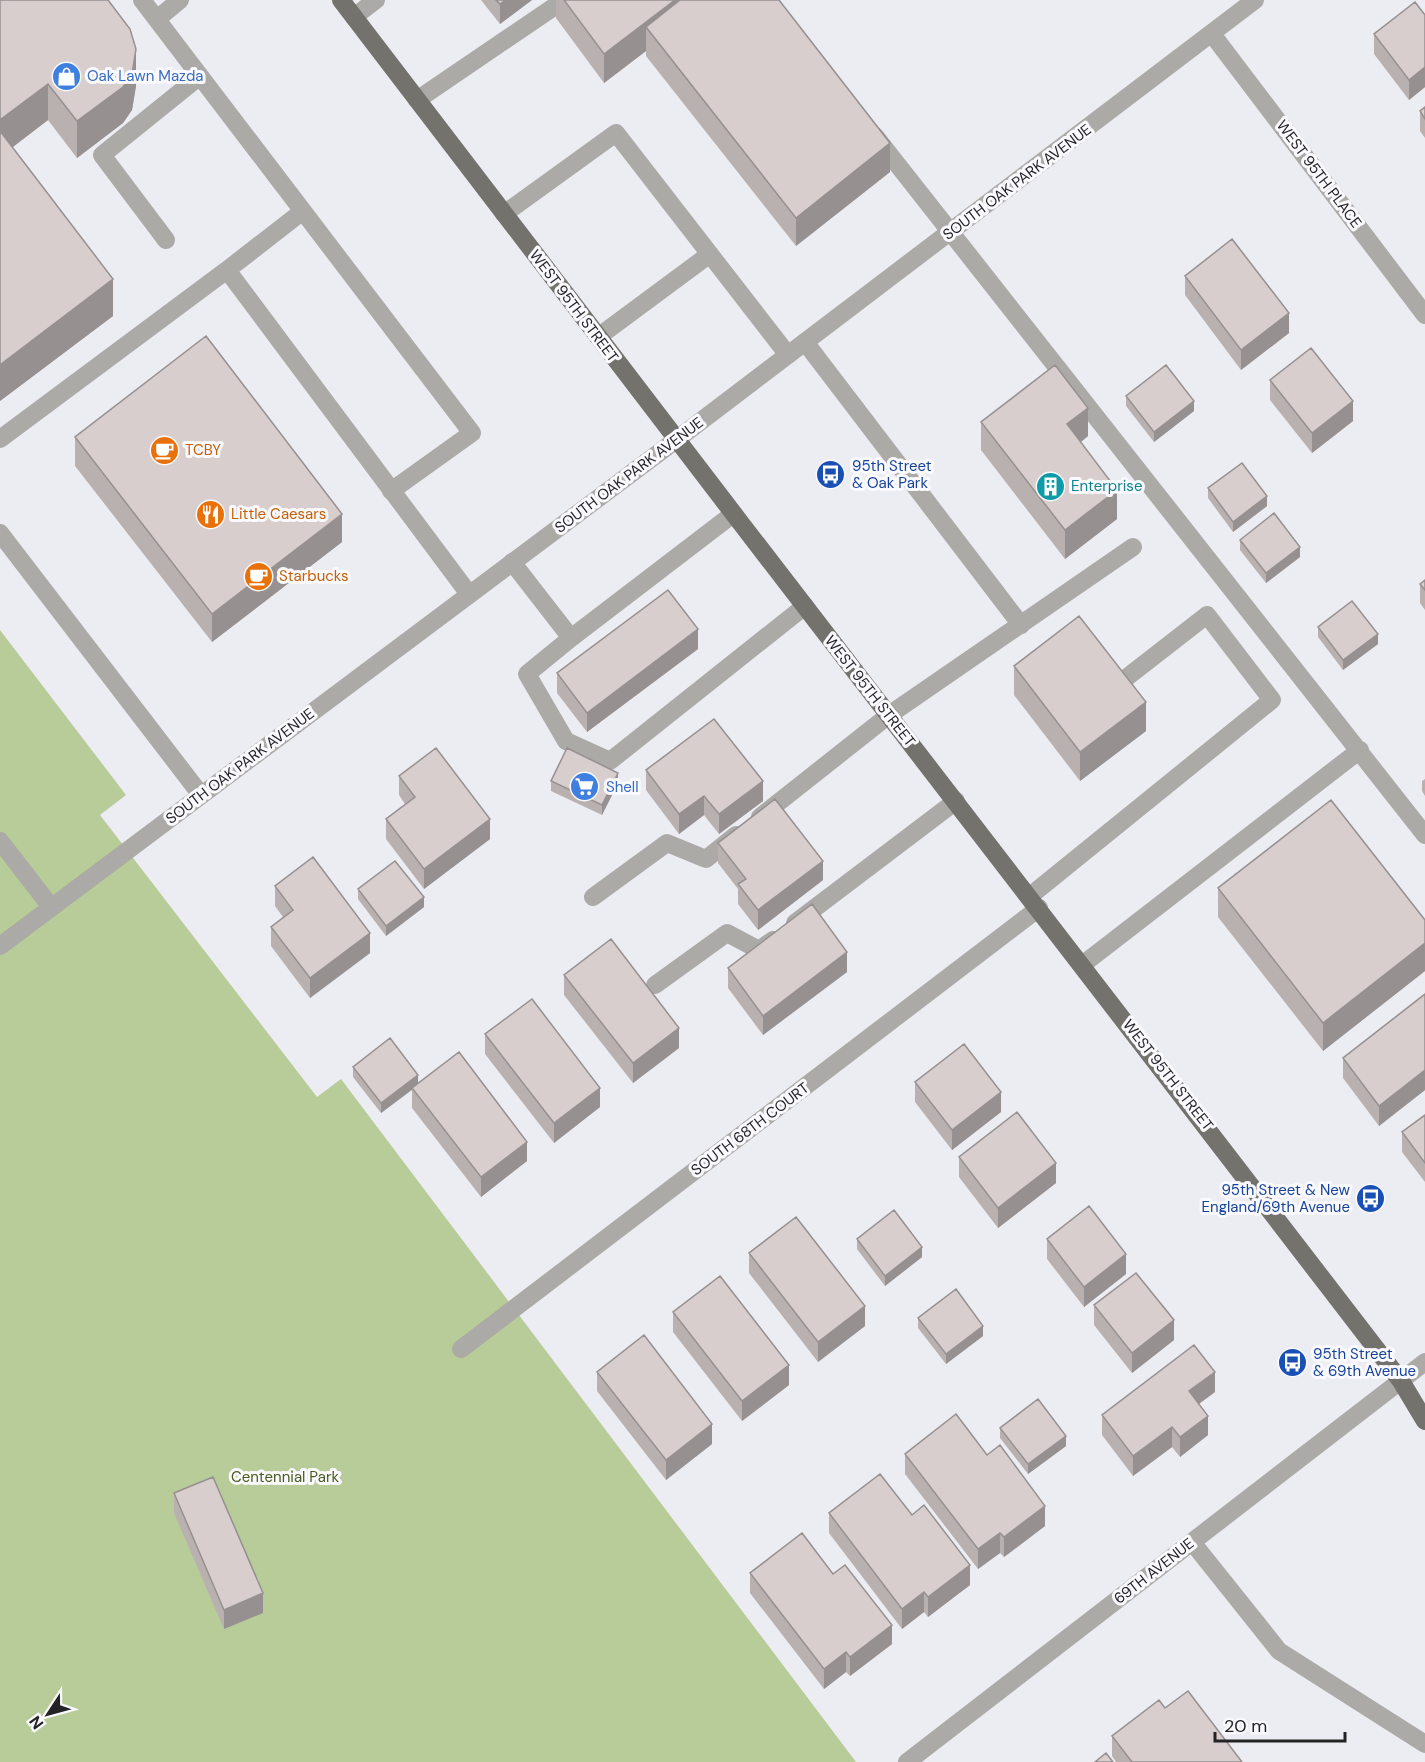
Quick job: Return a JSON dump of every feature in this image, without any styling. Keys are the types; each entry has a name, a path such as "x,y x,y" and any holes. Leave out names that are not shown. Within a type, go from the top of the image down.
{"main road":[{"name":"WEST 95TH STREET","path":"341,0 676,440 1401,1381 1425,1421"},
{"name":"WEST 95TH STREET","path":"1401,1381 1425,1405"}],"street":[{"path":"142,0 472,433 391,491"},
{"path":"157,19 180,0"},
{"path":"354,16 376,0"},
{"path":"417,100 564,0"},
{"name":"SOUTH OAK PARK AVENUE","path":"0,946 676,440 1255,0"},
{"name":"WEST 95TH PLACE","path":"1212,34 1425,315"},
{"path":"166,240 102,155 200,76"},
{"path":"863,121 1425,835"},
{"path":"504,214 616,133 788,355"},
{"path":"0,439 303,211"},
{"path":"598,337 710,254"},
{"path":"227,270 469,594"},
{"path":"805,342 1021,625"},
{"path":"733,514 527,674 566,741 610,761 805,606"},
{"path":"0,533 201,795"},
{"path":"593,897 667,843 706,859 889,715 1133,547"},
{"path":"512,562 571,638"},
{"name":"SOUTH 68TH COURT","path":"461,1350 1034,902 1272,700 1207,615 1126,678"},
{"path":"1082,965 1360,750"},
{"path":"655,985 727,933 759,950 956,801"},
{"path":"0,841 51,907"},
{"name":"69TH AVENUE","path":"907,1762 1425,1362"},
{"path":"1192,1542 1279,1652 1425,1744"}],"green space":[{"name":"Centennial Park","path":"0,630 126,795 100,815 317,1097 341,1079 856,1762 0,1762"}],"building":[{"name":"Oak Lawn Mazda","path":"0,0 108,0 130,29 136,49 132,74 123,87 77,121 48,84 0,120"},
{"path":"564,0 675,0 604,54"},
{"path":"680,0 779,0 890,143 796,218 646,27"},
{"path":"1415,2 1425,15 1425,67 1409,80 1374,34"},
{"path":"1425,107 1425,119 1420,111"},
{"path":"0,131 113,279 0,365"},
{"path":"1232,239 1289,313 1241,350 1185,276"},
{"path":"206,336 342,514 212,614 75,437"},
{"path":"1311,348 1353,401 1312,433 1270,380"},
{"name":"Enterprise","path":"1055,365 1088,408 1067,424 1117,490 1065,530 981,422"},
{"path":"1166,365 1194,401 1154,432 1126,396"},
{"path":"1242,463 1267,496 1233,522 1208,488"},
{"path":"1274,513 1300,547 1266,573 1240,540"},
{"path":"1425,580 1425,590 1420,584"},
{"path":"668,590 698,629 587,713 557,673"},
{"path":"1352,601 1378,634 1343,660 1318,627"},
{"path":"1079,616 1146,702 1080,752 1014,666"},
{"path":"714,719 763,781 719,814 704,796 679,814 646,770"},
{"path":"436,748 490,819 424,869 386,819 415,797 399,776"},
{"name":"Shell","path":"567,748 618,773 602,805 551,781"},
{"path":"775,799 823,861 758,910 738,884 746,879 718,843"},
{"path":"1331,800 1425,920 1425,943 1323,1023 1218,888"},
{"path":"313,857 370,933 310,978 271,927 293,910 275,886"},
{"path":"395,861 424,897 386,926 358,889"},
{"path":"812,904 847,952 763,1016 728,968"},
{"path":"611,939 679,1028 633,1063 564,975"},
{"path":"1425,994 1425,1070 1379,1106 1343,1058"},
{"path":"532,999 600,1088 554,1123 485,1034"},
{"path":"390,1038 418,1075 381,1103 353,1067"},
{"path":"964,1044 1001,1092 952,1130 915,1082"},
{"path":"459,1052 527,1142 481,1177 412,1088"},
{"path":"1017,1112 1056,1163 998,1208 959,1157"},
{"path":"1425,1115 1425,1163 1402,1132"},
{"path":"1089,1206 1126,1254 1084,1287 1047,1239"},
{"path":"894,1210 922,1247 885,1276 857,1239"},
{"path":"796,1217 865,1306 818,1342 749,1253"},
{"path":"1136,1273 1174,1320 1132,1353 1094,1305"},
{"path":"720,1276 789,1365 742,1401 673,1312"},
{"path":"956,1289 983,1326 946,1354 918,1318"},
{"path":"644,1335 712,1424 666,1460 597,1372"},
{"path":"1194,1345 1215,1372 1189,1391 1208,1416 1180,1437 1172,1427 1133,1456 1102,1415"},
{"path":"1038,1399 1066,1436 1028,1464 1000,1428"},
{"path":"956,1414 987,1455 1000,1445 1045,1506 1004,1537 1000,1533 978,1549 905,1454"},
{"path":"880,1474 912,1515 924,1505 970,1565 928,1597 924,1592 902,1609 829,1513"},
{"path":"213,1477 263,1593 224,1610 174,1493"},
{"path":"802,1533 833,1574 845,1565 892,1625 850,1657 846,1652 824,1669 750,1573"},
{"path":"1188,1691 1242,1762 1132,1762 1112,1736 1159,1700 1165,1708"},
{"path":"1106,1753 1113,1762 1095,1762"}],"place":[{"name":"Oak Lawn Mazda","path":"66,76"},
{"name":"TCBY","path":"164,450"},
{"name":"95th Street & Oak Park","path":"831,475"},
{"name":"Enterprise","path":"1050,486"},
{"name":"Little Caesars","path":"210,514"},
{"name":"Starbucks","path":"258,576"},
{"name":"Shell","path":"585,787"},
{"name":"95th Street & New England/69th Avenue","path":"1371,1199"},
{"name":"95th Street & 69th Avenue","path":"1292,1363"}]}
